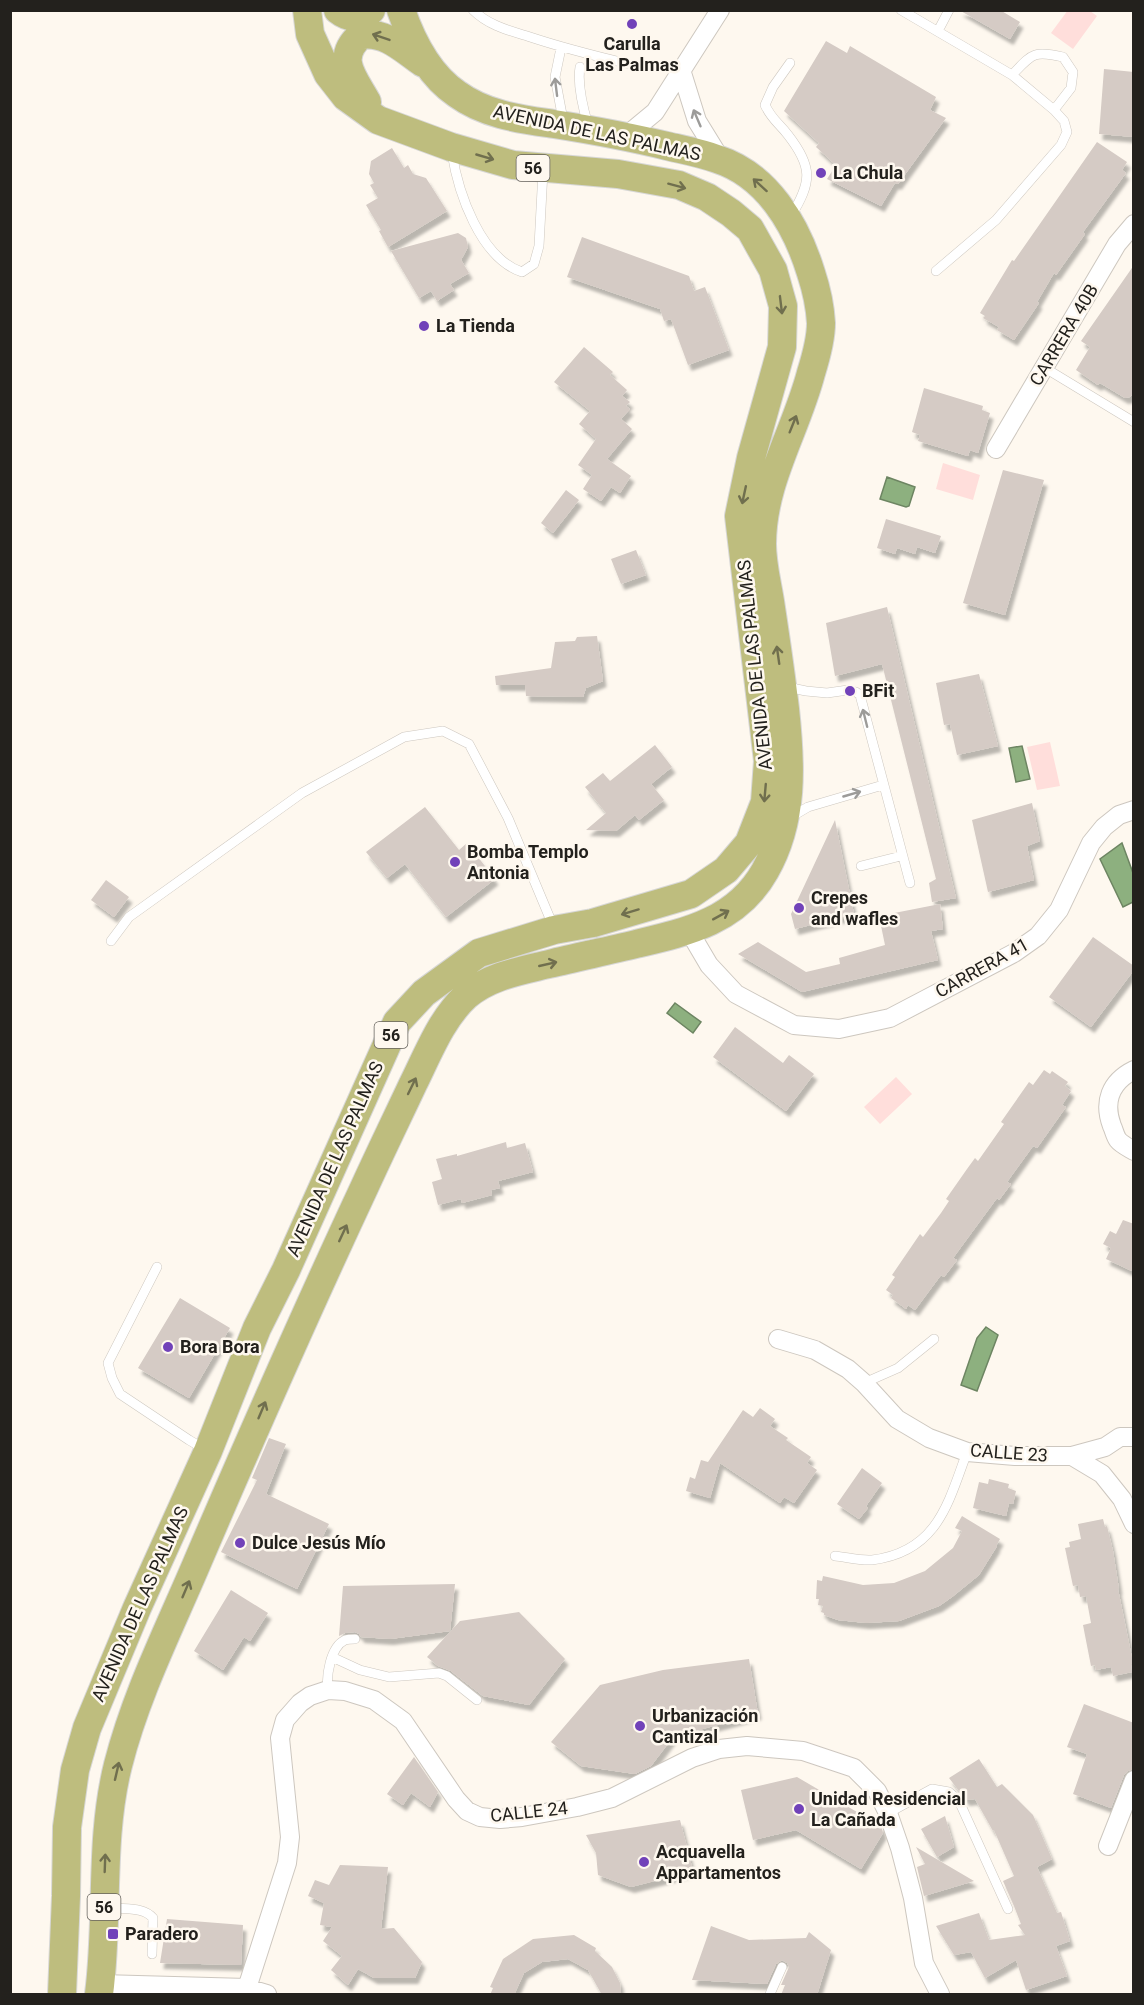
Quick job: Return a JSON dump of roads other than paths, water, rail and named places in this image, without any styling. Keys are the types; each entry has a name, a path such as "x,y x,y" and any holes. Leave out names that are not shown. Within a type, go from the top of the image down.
{"main road":[{"name":"AVENIDA DE LAS PALMAS","path":"62,1995 67,1827 75,1770 87,1728 137,1608 208,1451 257,1328 286,1270 397,1022 424,993 479,953 554,930 593,923 691,894 726,870 749,843 765,802 768,761 739,516 751,458 782,347 783,306 773,270 750,230 731,213 707,198 679,185 618,174 513,165 412,134 378,120 346,97 328,74 310,34 307,10"},
{"path":"338,10 350,17 369,14 370,10"},
{"name":"AVENIDA DE LAS PALMAS","path":"100,1989 106,1829 116,1772 139,1698 310,1303 396,1119 447,1018 463,999 478,988 508,974 689,931 737,907 763,876 781,835 790,788 789,746 763,565 762,539 770,484 806,392 818,348 820,322 813,280 798,236 789,220 764,188 743,170 721,160 626,136 513,118 490,111 455,93 430,68 409,33 401,10"},
{"path":"378,120 349,70 346,57 354,41 361,35 378,34 430,68"}],"street":[{"path":"626,136 655,112 720,10"},
{"path":"681,73 697,122 721,160"},
{"name":"CARRERA 40B","path":"996,448 1117,244 1134,224"},
{"name":"CARRERA 41","path":"689,931 709,965 736,994 794,1024 839,1029 890,1018 1014,953 1038,936 1059,910 1090,843 1104,827 1126,813"},
{"path":"1126,1146 1109,1117 1108,1101 1114,1086 1122,1076 1134,1070"},
{"name":"CALLE 23","path":"778,1339 815,1350 848,1369 897,1419 929,1438 967,1452 1015,1456 1072,1456 1102,1474 1122,1499 1134,1524"},
{"path":"1072,1456 1105,1447 1120,1437 1134,1437"},
{"path":"1102,1474 1105,1447"},
{"path":"247,1988 287,1863 290,1837 280,1738 285,1720 300,1703 310,1696 328,1690"},
{"name":"CALLE 24","path":"328,1690 345,1691 374,1700 403,1721 456,1799 467,1811 480,1817 500,1819 577,1807 612,1798 692,1758 719,1749 747,1746 803,1752 854,1768 877,1791 888,1813 913,1898 924,1963 940,1995"},
{"path":"1108,1846 1134,1780"},
{"path":"100,1989 247,1988 267,1995"}],"lane":[{"path":"473,10 490,23 561,48 629,64"},
{"path":"901,10 1012,75 1054,110 1064,121 1067,132 1061,145 996,220 936,272"},
{"path":"938,31 949,10"},
{"path":"561,48 555,76 577,128"},
{"path":"1012,75 1029,58 1044,52 1063,57 1073,72 1071,88 1054,110"},
{"path":"789,220 805,191 808,178 807,166 788,135 771,117 765,105 773,87 790,63"},
{"path":"577,128 582,97 580,67"},
{"path":"451,147 455,171 472,218 490,248 500,259 506,265 522,272 534,264 539,246 543,168"},
{"path":"1045,368 1134,422"},
{"path":"782,686 816,692 848,690 860,695 910,883"},
{"path":"111,941 129,917 302,793 404,737 442,731 469,744 508,818 554,930"},
{"path":"784,822 808,807 883,786"},
{"path":"861,866 902,856"},
{"path":"157,1267 108,1363 112,1378 120,1394 208,1451"},
{"path":"864,1383 898,1368 934,1339"},
{"path":"835,1556 870,1560 903,1552 930,1533 947,1505 967,1452"},
{"path":"328,1690 329,1671 337,1647 344,1640 355,1639"},
{"path":"332,1657 360,1670 389,1677 439,1672 477,1700"},
{"path":"888,1813 932,1789 950,1792 959,1801 1008,1909"},
{"path":"104,1906 137,1909 149,1913 153,1918 152,1954"},
{"path":"770,1995 782,1967"}],"place":[{"name":"Carulla Las Palmas","path":"632,24"},
{"name":"La Chula","path":"821,173"},
{"name":"La Tienda","path":"424,326"},
{"name":"BFit","path":"850,691"},
{"name":"Bomba Templo Antonia","path":"455,862"},
{"name":"Crepes and wafles","path":"799,908"},
{"name":"Bora Bora","path":"168,1347"},
{"name":"Dulce Jesús Mío","path":"240,1543"},
{"name":"Urbanización Cantizal","path":"640,1726"},
{"name":"Unidad Residencial La Cañada","path":"799,1809"},
{"name":"Acquavella Appartamentos","path":"644,1862"},
{"name":"Paradero","path":"113,1934"}]}
